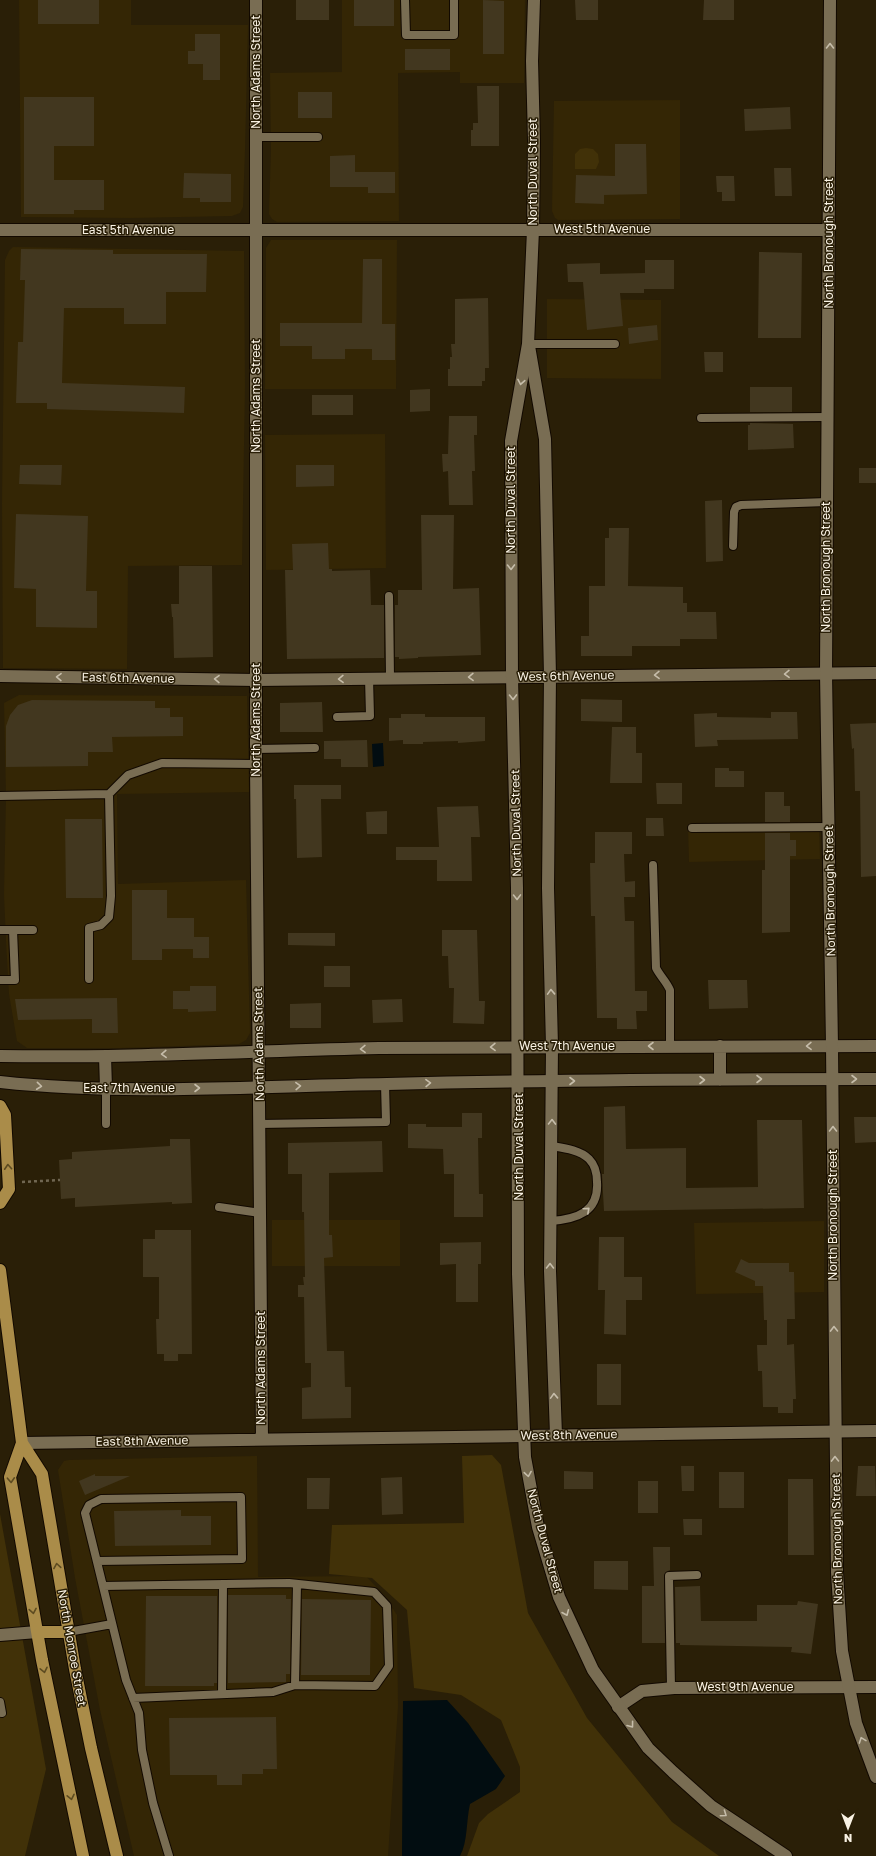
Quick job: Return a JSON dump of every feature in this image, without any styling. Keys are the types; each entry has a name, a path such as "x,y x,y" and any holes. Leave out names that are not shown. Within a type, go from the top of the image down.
{"main road":[{"path":"0,1106 5,1115 9,1190 0,1203"},
{"name":"North Monroe Street","path":"0,1270 22,1443 42,1474 68,1632 91,1748 117,1856"},
{"name":"North Monroe Street","path":"22,1443 10,1476 37,1632 83,1856"},
{"path":"37,1632 68,1632"}],"street":[{"name":"North Adams Street","path":"256,0 256,764 262,1439"},
{"name":"North Duval Street","path":"534,0 532,61 534,141 533,230 528,344 511,440 512,677 519,1046 518,1274 525,1457 538,1528 559,1597 593,1670 618,1708 648,1748 712,1806 786,1856"},
{"name":"North Bronough Street","path":"830,0 826,673 832,1046 837,1572 842,1651 856,1723 876,1777"},
{"name":"West 5th Avenue","path":"256,229 829,230"},
{"name":"East 5th Avenue","path":"0,230 256,229"},
{"name":"North Duval Street","path":"528,344 544,439 550,676 548,888 552,1046 550,1271 556,1435"},
{"name":"West 6th Avenue","path":"256,680 876,673"},
{"name":"East 6th Avenue","path":"0,676 256,680"},
{"name":"West 7th Avenue","path":"259,1050 519,1046 876,1046"},
{"path":"720,1046 720,1080"},
{"path":"0,1056 105,1056 259,1050"},
{"path":"105,1056 106,1088"},
{"path":"259,1088 519,1081 876,1079"},
{"name":"East 7th Avenue","path":"0,1082 60,1088 259,1088"},
{"name":"West 8th Avenue","path":"262,1439 876,1431"},
{"name":"East 8th Avenue","path":"22,1443 262,1439"},
{"path":"0,1634 37,1632"},
{"name":"West 9th Avenue","path":"618,1708 642,1691 671,1688 876,1687"}],"lane":[{"path":"405,0 406,35 454,36 454,0"},
{"path":"256,136 318,137"},
{"path":"528,344 615,344"},
{"path":"701,418 827,417"},
{"path":"733,546 734,512 736,507 741,505 827,502"},
{"path":"389,596 390,678"},
{"path":"337,717 370,716 369,678"},
{"path":"256,749 314,748"},
{"path":"0,796 109,794 128,775 162,763 256,764"},
{"path":"90,979 88,928 101,925 109,917 111,896 109,794"},
{"path":"692,828 828,827"},
{"path":"653,865 656,968 659,974 667,982 670,990 670,1046"},
{"path":"0,930 33,930"},
{"path":"0,980 15,980 13,930"},
{"path":"259,1124 386,1122 385,1084"},
{"path":"106,1088 106,1124"},
{"path":"551,1221 571,1219 582,1214 592,1205 598,1194 597,1172 589,1159 570,1149 552,1146"},
{"path":"219,1207 260,1214"},
{"path":"97,1561 242,1559 241,1497 101,1499 90,1505 85,1513 126,1680 139,1713 142,1750 152,1803 169,1856"},
{"path":"671,1688 669,1576 697,1575"},
{"path":"222,1694 223,1584"},
{"path":"103,1586 297,1584 374,1592 387,1606 389,1666 375,1686 295,1685 272,1692 133,1698"},
{"path":"295,1685 297,1584"},
{"path":"68,1632 112,1624"},
{"path":"0,1702 2,1713"}],"path":[{"path":"22,1182 60,1180"}],"shaded area":[{"path":"19,0 131,0 131,25 248,25 243,207 240,213 232,216 130,218 21,217"},
{"path":"342,0 525,0 524,83 460,83 460,72 398,73 399,221 277,222 272,219 269,214 271,150 270,73 342,72"},
{"path":"680,100 680,219 558,220 555,218 552,211 554,101"},
{"path":"580,149 593,149 598,154 599,162 596,169 575,169 575,154"},
{"path":"271,240 397,240 396,389 265,389 266,248"},
{"path":"13,247 244,251 245,386 242,565 128,566 127,669 3,668 2,503 5,260 9,251"},
{"path":"547,299 661,300 661,379 547,378"},
{"path":"385,434 386,568 266,570 265,435"},
{"path":"19,695 247,696 249,792 117,794 118,884 246,880 250,1033 246,1040 239,1044 120,1048 27,1048 17,1041 9,994 4,895 6,796 4,703"},
{"path":"383,743 384,766 373,767 372,744"},
{"path":"819,822 820,859 689,862 688,825"},
{"path":"272,1220 400,1220 400,1266 272,1266"},
{"path":"824,1221 824,1292 696,1294 694,1223"},
{"path":"492,1455 501,1465 528,1613 587,1718 672,1822 719,1856 467,1856 479,1823 488,1814 520,1792 520,1767 501,1720 461,1695 414,1688 407,1610 372,1578 329,1574 332,1525 464,1523 462,1456"},
{"path":"257,1456 258,1577 366,1576 384,1595 397,1615 398,1706 388,1856 134,1856 100,1710 75,1578 58,1470 64,1461 69,1460"},
{"path":"0,1514 46,1769 25,1856 0,1856"},
{"path":"447,1700 468,1723 505,1776 496,1789 470,1804 466,1837 460,1856 402,1856 403,1701"}],"building":[{"path":"38,0 99,0 99,24 38,24"},
{"path":"296,0 329,0 329,20 296,20"},
{"path":"354,0 394,0 394,26 354,26"},
{"path":"483,0 504,1 504,54 483,54"},
{"path":"575,0 598,0 598,20 576,20"},
{"path":"704,0 734,0 734,20 703,20"},
{"path":"195,34 220,34 220,80 203,80 203,64 188,64 188,51 195,51"},
{"path":"405,49 450,49 450,70 405,70"},
{"path":"477,86 499,86 499,146 471,146 471,130 473,130 473,123 478,123"},
{"path":"298,92 332,92 332,118 298,118"},
{"path":"24,97 94,97 94,146 54,146 54,180 104,180 104,210 74,210 74,214 24,214"},
{"path":"790,107 791,129 745,131 744,109"},
{"path":"615,144 646,144 647,194 604,195 604,204 575,203 576,175 615,176"},
{"path":"355,155 355,172 395,172 395,193 368,193 368,187 330,187 330,156"},
{"path":"774,168 791,168 792,196 775,196"},
{"path":"184,173 231,174 231,202 200,202 200,198 183,198"},
{"path":"716,176 734,176 735,201 722,201 722,192 717,192"},
{"path":"21,249 113,250 113,254 207,254 206,292 166,292 166,324 124,324 124,308 64,308 62,383 185,387 184,413 47,409 47,403 16,403 18,342 23,342 25,280 20,280"},
{"path":"759,252 802,253 801,338 758,338"},
{"path":"363,259 382,259 382,324 395,324 395,360 372,360 372,349 345,349 345,359 312,359 312,346 280,346 280,323 362,323"},
{"path":"645,260 674,260 674,289 644,289 644,293 620,293 623,326 587,330 583,282 568,282 567,264 600,263 600,274 645,273"},
{"path":"488,298 489,368 485,368 485,381 482,381 482,386 448,386 448,369 450,369 450,357 452,357 451,344 455,344 455,299"},
{"path":"657,325 658,340 629,344 628,328"},
{"path":"704,352 723,352 723,372 705,372"},
{"path":"750,387 792,387 792,412 750,412"},
{"path":"430,389 430,411 410,412 410,390"},
{"path":"312,395 353,395 353,415 312,415"},
{"path":"449,416 477,416 477,435 474,435 475,471 472,471 473,505 449,505 448,471 443,472 442,454 448,454"},
{"path":"750,423 793,424 794,448 748,450 748,425 750,425"},
{"path":"20,465 62,465 61,485 19,484"},
{"path":"296,465 334,465 334,486 296,487"},
{"path":"859,468 876,468 876,483 859,483"},
{"path":"722,500 723,561 706,562 705,501"},
{"path":"16,514 88,516 86,591 97,591 97,628 36,627 36,589 14,588"},
{"path":"421,515 454,515 453,589 479,588 481,655 399,659 399,657 395,657 395,605 398,605 398,590 422,590"},
{"path":"609,528 629,528 628,586 683,587 683,603 687,603 687,612 716,612 717,639 680,639 680,646 632,646 632,656 581,656 581,636 589,636 589,586 605,586 605,538 609,538"},
{"path":"328,543 329,569 332,569 332,571 370,570 371,605 384,605 384,658 287,659 285,570 293,570 292,544"},
{"path":"179,566 212,566 213,657 174,658 173,617 171,604 179,604"},
{"path":"581,699 622,700 622,722 581,721"},
{"path":"32,700 155,701 155,708 170,708 170,717 183,717 183,736 112,737 113,752 88,752 88,766 6,767 6,726 10,715 18,705"},
{"path":"322,702 323,732 280,732 280,703"},
{"path":"771,712 797,712 798,739 717,740 718,746 695,747 694,714 717,713 717,717 771,718"},
{"path":"401,714 425,714 425,717 485,717 485,741 458,743 458,741 423,742 423,744 403,744 403,740 389,741 389,718 401,718"},
{"path":"876,723 876,876 861,877 860,791 855,791 854,748 852,749 850,724"},
{"path":"612,727 636,727 636,753 642,753 642,783 610,783"},
{"path":"367,740 368,767 341,767 341,759 324,759 324,741"},
{"path":"715,768 729,768 729,771 744,771 744,787 715,787"},
{"path":"656,783 682,783 682,804 657,804"},
{"path":"294,785 341,785 341,799 321,799 322,857 297,858 296,799 294,799"},
{"path":"765,792 784,792 784,806 790,806 790,822 765,822"},
{"path":"478,806 480,837 471,837 472,881 437,881 437,860 396,860 396,847 439,847 437,807"},
{"path":"387,811 387,834 367,834 366,812"},
{"path":"646,818 663,818 664,836 646,836"},
{"path":"65,819 102,819 103,898 66,898"},
{"path":"595,832 632,832 632,854 624,854 625,882 635,881 635,897 624,897 625,921 634,921 635,991 647,991 647,1011 636,1011 637,1029 617,1029 617,1018 597,1018 595,916 591,916 590,863 595,863"},
{"path":"765,833 790,833 790,840 796,840 796,856 790,856 790,932 762,933 762,870 765,870"},
{"path":"132,890 167,890 167,918 194,918 194,937 209,937 209,958 193,958 193,949 162,949 162,960 132,960"},
{"path":"442,930 477,930 479,1001 485,1001 484,1024 453,1023 454,988 449,988 448,956 442,956"},
{"path":"288,933 335,933 335,946 288,945"},
{"path":"324,966 350,966 350,987 324,987"},
{"path":"708,980 747,980 748,1008 709,1009"},
{"path":"190,986 216,986 216,1011 188,1012 188,1009 173,1009 173,991 190,991"},
{"path":"117,998 118,1033 92,1033 92,1019 18,1020 15,999"},
{"path":"402,999 403,1022 373,1023 372,1000"},
{"path":"321,1003 321,1028 290,1028 290,1004"},
{"path":"625,1106 626,1149 686,1148 686,1188 758,1187 757,1120 802,1120 804,1208 604,1211 602,1174 604,1174 604,1107"},
{"path":"462,1113 482,1113 482,1138 478,1138 479,1194 483,1194 483,1217 454,1217 454,1174 444,1174 443,1149 408,1148 408,1124 426,1124 426,1127 462,1127"},
{"path":"854,1117 876,1117 876,1142 855,1143"},
{"path":"170,1139 190,1139 192,1203 172,1204 172,1202 75,1207 75,1198 61,1199 59,1160 72,1159 72,1152 170,1146"},
{"path":"382,1141 383,1172 329,1173 329,1235 332,1235 333,1257 324,1258 327,1351 344,1351 345,1387 351,1387 351,1418 302,1419 302,1388 311,1387 311,1363 305,1363 304,1297 298,1297 298,1285 304,1285 303,1277 305,1277 304,1212 302,1212 302,1174 288,1174 288,1143"},
{"path":"155,1230 191,1230 192,1354 178,1354 178,1361 164,1361 164,1354 157,1354 156,1319 159,1319 159,1277 143,1277 143,1239 155,1239"},
{"path":"599,1237 624,1237 624,1277 642,1277 642,1300 626,1300 626,1335 604,1334 605,1290 598,1290"},
{"path":"481,1242 481,1264 478,1264 478,1302 456,1302 456,1264 440,1265 440,1243"},
{"path":"741,1259 749,1263 789,1263 789,1272 794,1272 795,1319 787,1319 787,1345 794,1344 796,1399 793,1399 793,1413 778,1413 778,1407 763,1407 762,1371 758,1371 757,1345 767,1345 767,1320 764,1320 763,1286 755,1286 755,1281 735,1272"},
{"path":"597,1364 621,1364 621,1405 597,1405"},
{"path":"681,1466 694,1466 694,1491 682,1491"},
{"path":"858,1466 875,1466 876,1496 856,1496"},
{"path":"564,1471 593,1472 593,1489 564,1489"},
{"path":"719,1472 744,1472 744,1508 719,1508"},
{"path":"95,1474 95,1476 130,1476 85,1495 79,1481"},
{"path":"402,1477 403,1514 382,1515 381,1478"},
{"path":"307,1478 330,1478 329,1509 307,1509"},
{"path":"788,1479 813,1479 814,1555 788,1555"},
{"path":"638,1481 658,1481 658,1513 638,1513"},
{"path":"181,1510 181,1516 211,1516 211,1545 115,1546 114,1511"},
{"path":"683,1519 702,1519 702,1535 684,1535"},
{"path":"653,1547 670,1547 670,1570 666,1572 664,1576 665,1643 642,1643 642,1586 654,1586"},
{"path":"594,1561 628,1561 628,1590 594,1589"},
{"path":"700,1586 701,1621 757,1621 757,1605 797,1605 798,1601 818,1604 811,1654 791,1652 792,1647 680,1645 680,1643 676,1643 675,1587"},
{"path":"228,1595 286,1595 286,1599 291,1599 290,1674 286,1674 286,1682 228,1683"},
{"path":"146,1596 217,1596 217,1683 214,1683 214,1686 145,1686"},
{"path":"302,1599 371,1600 370,1675 301,1675"},
{"path":"276,1717 277,1769 263,1769 263,1774 242,1774 242,1785 217,1785 217,1775 170,1775 169,1718"}]}
